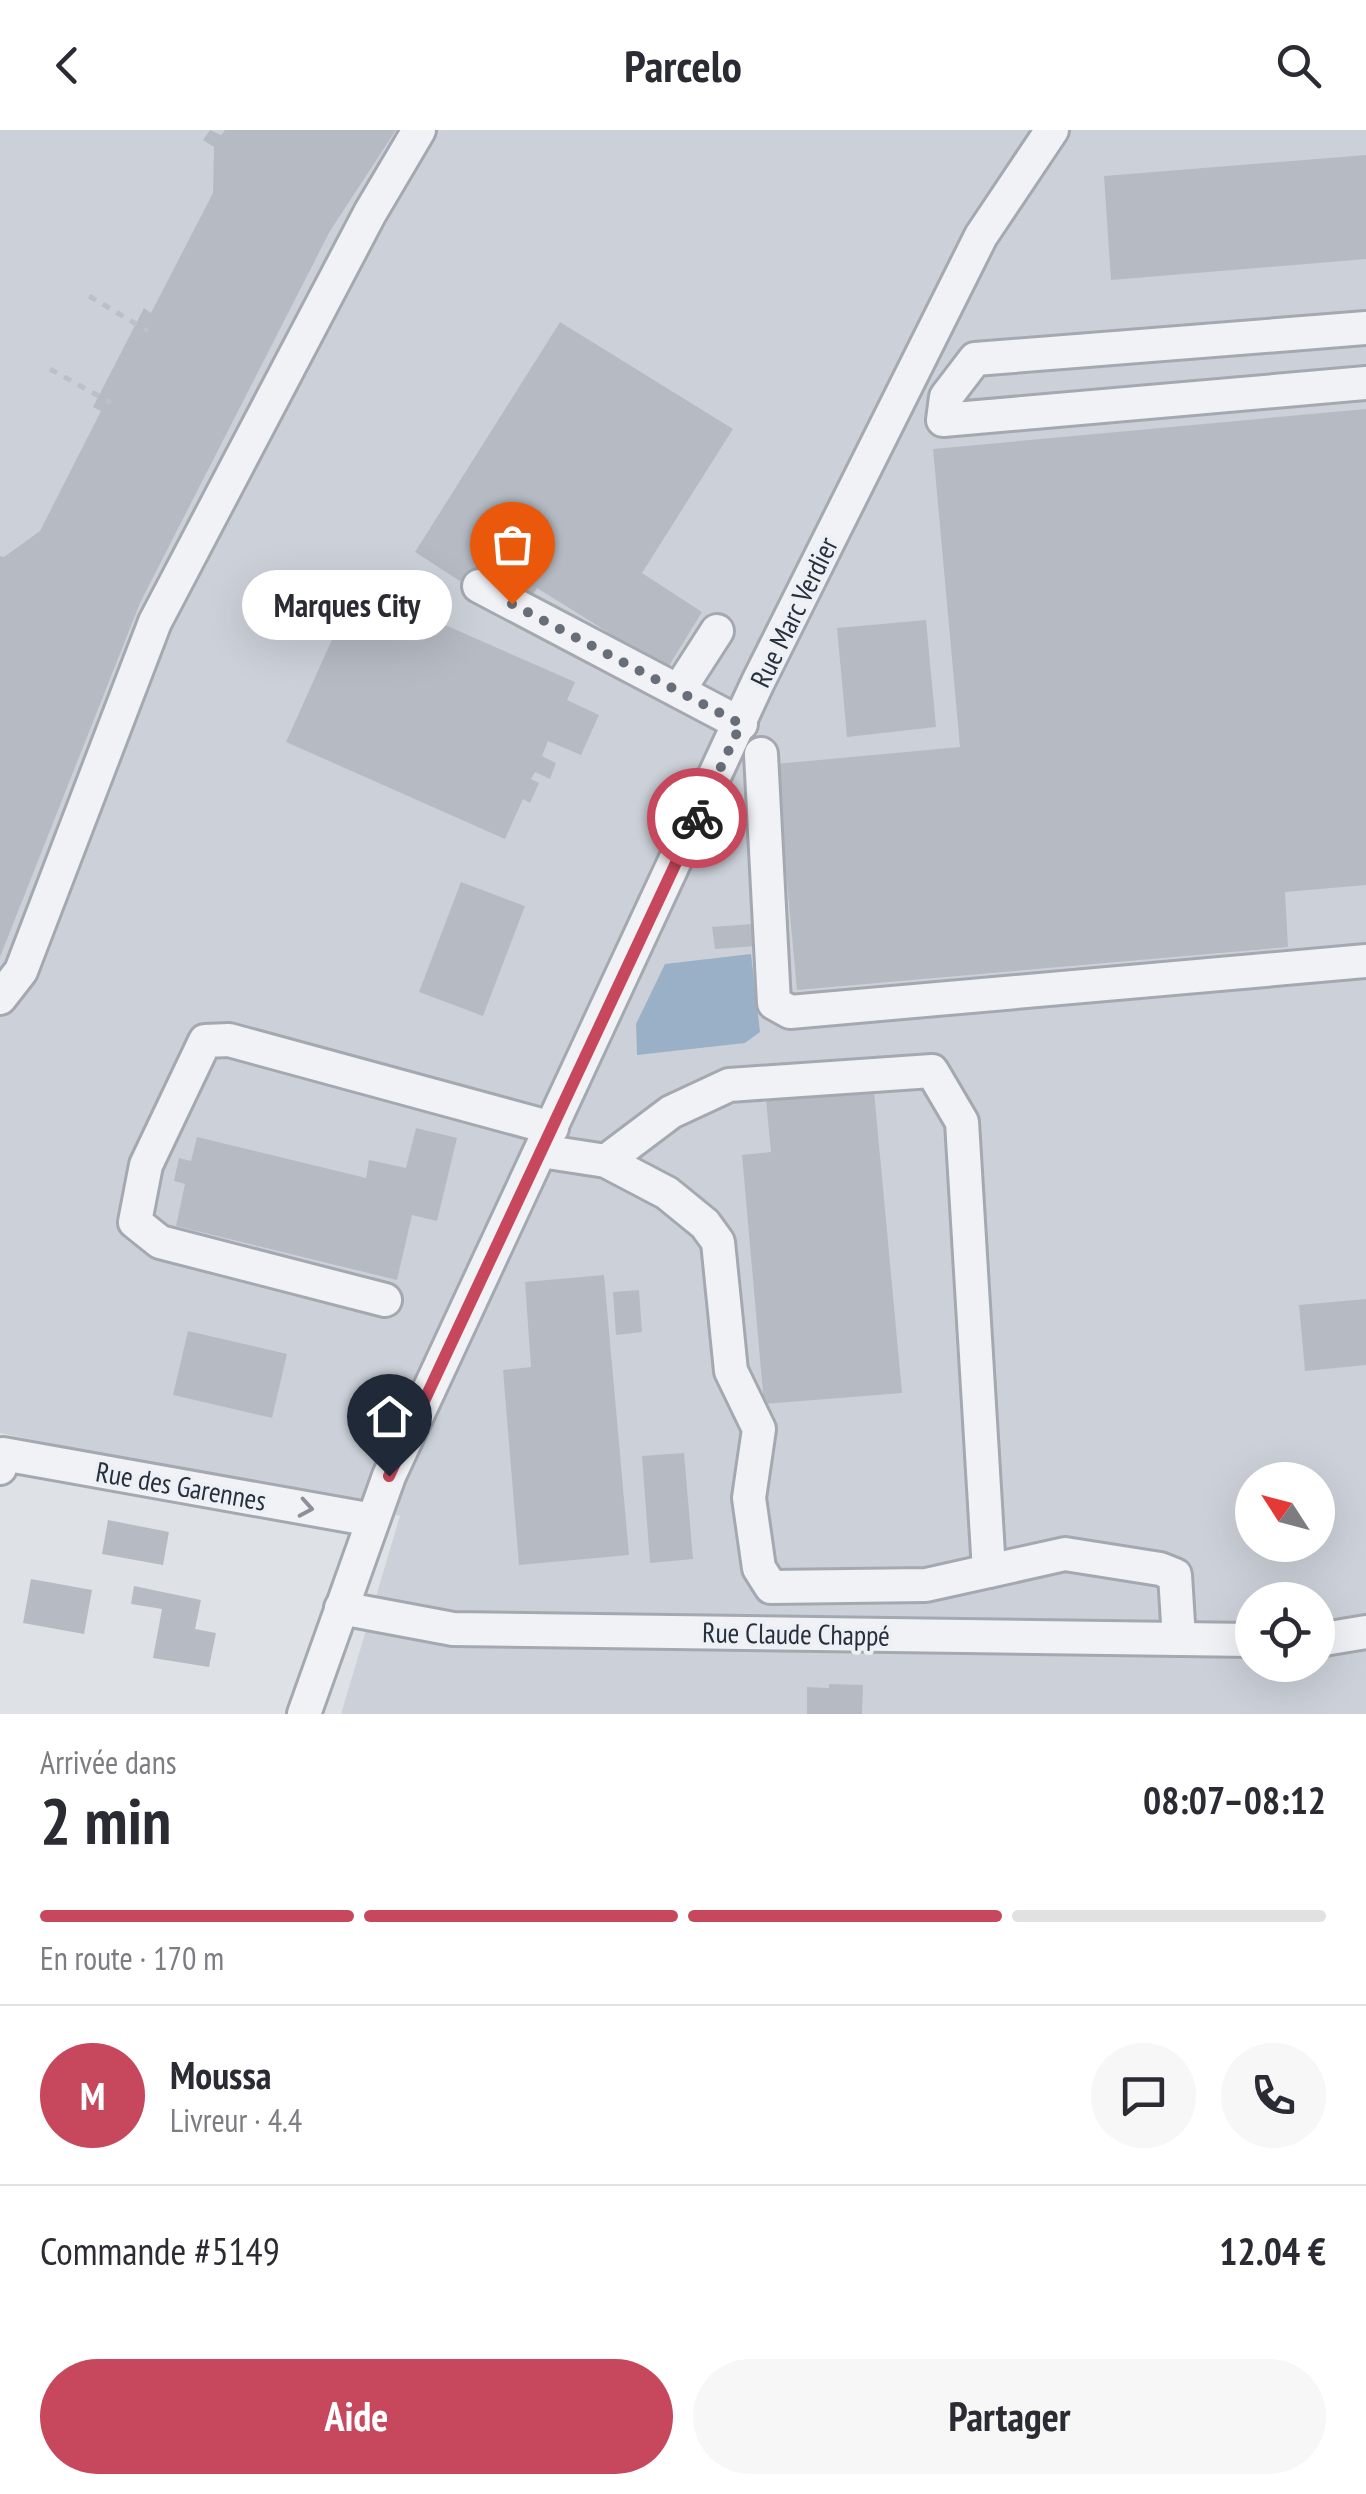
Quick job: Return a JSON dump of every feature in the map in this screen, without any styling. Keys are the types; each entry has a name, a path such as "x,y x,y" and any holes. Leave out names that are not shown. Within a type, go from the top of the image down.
{"street":[{"path":"0,998 21,971 154,622 370,213 419,130"},
{"name":"Rue Marc Verdier","path":"304,1714 389,1476 758,682 981,236 1052,130"},
{"path":"1366,328 975,359 946,397 944,420 1366,383"},
{"path":"479,586 741,724"},
{"path":"679,690 717,631"},
{"path":"761,754 774,1003 790,1012 1366,961"},
{"path":"385,1300 160,1242 135,1222 146,1165 205,1041 230,1040 606,1161 667,1193 705,1224 718,1242 731,1371 759,1428 749,1498 760,1568 771,1587 926,1585 1064,1554 1160,1569 1175,1576 1179,1639"},
{"path":"606,1161 671,1112 729,1086 932,1071 962,1122 989,1571"},
{"name":"Rue des Garennes","path":"0,1468 3,1454 373,1520"},
{"name":"Rue Claude Chappé","path":"341,1608 453,1629 1235,1640"},
{"path":"1335,1637 1366,1632"}],"path":[{"path":"89,296 148,331"},
{"path":"50,370 111,402"}],"shaded area":[{"path":"0,130 1366,130 1366,1714 341,1714 400,1516 0,1433"}],"water":[{"path":"751,954 760,1032 745,1043 637,1055 636,1024 665,964"}],"building":[{"path":"210,130 221,135 225,130 396,130 330,231 140,603 0,957 0,556 40,531 101,411 93,407 144,308 151,313 213,193 214,147 203,140"},
{"path":"1366,155 1366,259 1111,280 1104,176"},
{"path":"560,322 733,429 642,573 702,612 667,669 537,588 528,603 473,568 463,583 415,552"},
{"path":"1366,409 1366,885 1285,892 1288,947 797,990 776,764 960,747 933,449"},
{"path":"356,586 575,682 567,700 599,715 581,755 548,741 542,756 556,763 550,779 535,772 531,779 539,783 530,803 523,799 505,839 286,742"},
{"path":"926,620 936,727 847,737 837,628"},
{"path":"461,882 525,906 483,1016 419,992"},
{"path":"753,924 756,946 715,949 712,927"},
{"path":"874,1091 902,1393 764,1404 742,1155 771,1152 766,1100"},
{"path":"416,1128 457,1138 437,1221 412,1215 397,1280 176,1226 185,1184 174,1181 179,1158 191,1161 197,1137 366,1178 369,1160 406,1168"},
{"path":"604,1275 629,1555 519,1565 503,1370 531,1367 525,1282"},
{"path":"639,1290 642,1332 616,1335 613,1292"},
{"path":"1366,1299 1366,1365 1305,1371 1299,1305"},
{"path":"188,1331 287,1354 272,1418 173,1395"},
{"path":"684,1453 693,1559 650,1563 642,1456"},
{"path":"108,1520 169,1532 163,1565 102,1554"},
{"path":"31,1579 92,1590 84,1634 23,1623"},
{"path":"134,1586 201,1600 195,1629 216,1633 209,1667 153,1658 162,1609 131,1604"},
{"path":"829,1684 863,1685 862,1714 807,1714 807,1687 829,1688"}],"way so far":[{"path":"512,604 741,724 697,818"}],"place":[{"name":"Marques City","path":"512,604"}],"route":[{"path":"389,1476 697,818"}]}
